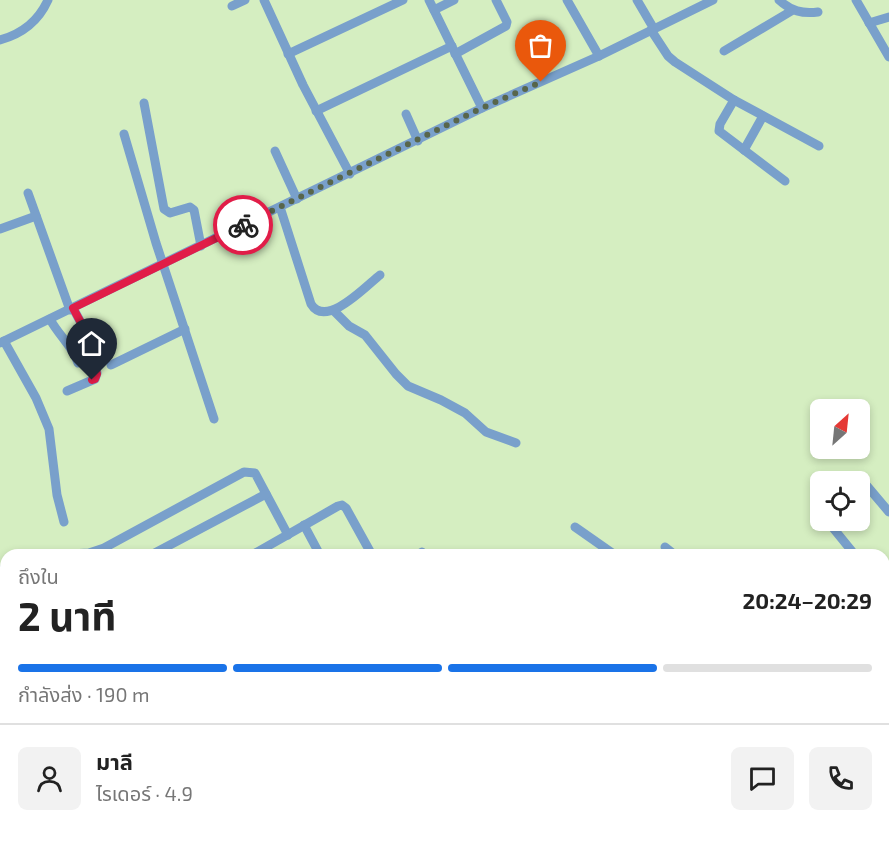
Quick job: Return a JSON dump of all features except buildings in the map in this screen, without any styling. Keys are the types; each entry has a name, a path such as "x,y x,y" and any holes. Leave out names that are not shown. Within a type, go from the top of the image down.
{"street":[{"path":"0,40 20,32 31,24 41,14 48,0"},
{"path":"232,6 245,0"},
{"path":"264,0 316,111 350,174"},
{"path":"288,54 403,0"},
{"path":"429,0 482,108"},
{"path":"434,10 454,0"},
{"path":"316,111 506,26 507,22 496,0"},
{"path":"567,0 599,56"},
{"path":"637,0 668,57 734,100 819,146"},
{"path":"778,0 793,10 805,13 818,12"},
{"path":"856,0 889,57"},
{"path":"64,522 57,495 49,429 36,399 2,342 482,108 599,56 707,1"},
{"path":"724,51 793,10"},
{"path":"869,23 889,17"},
{"path":"734,100 719,130 785,181"},
{"path":"144,103 164,209 170,213 190,207 194,210 201,246"},
{"path":"406,114 418,141"},
{"path":"744,150 763,116"},
{"path":"124,134 214,419"},
{"path":"275,151 297,199"},
{"path":"28,193 71,309 87,334 97,374 95,379 67,391"},
{"path":"280,207 311,304 316,311 321,313 334,311 380,274"},
{"path":"0,230 36,216"},
{"path":"334,311 349,326 365,335 408,386 441,399 465,413 486,432 516,443"},
{"path":"50,319 75,354 78,363"},
{"path":"111,365 185,329"},
{"path":"104,549 244,472 255,473 288,535"},
{"path":"870,490 889,512"},
{"path":"162,549 266,494"},
{"path":"267,549 304,525 342,505 346,508 369,549"},
{"path":"304,525 317,549"},
{"path":"575,527 606,549"},
{"path":"836,531 850,549"}],"way so far":[{"path":"243,225 482,108 541,82"}],"route":[{"path":"92,380 97,374 87,334 73,308 243,225"}]}
